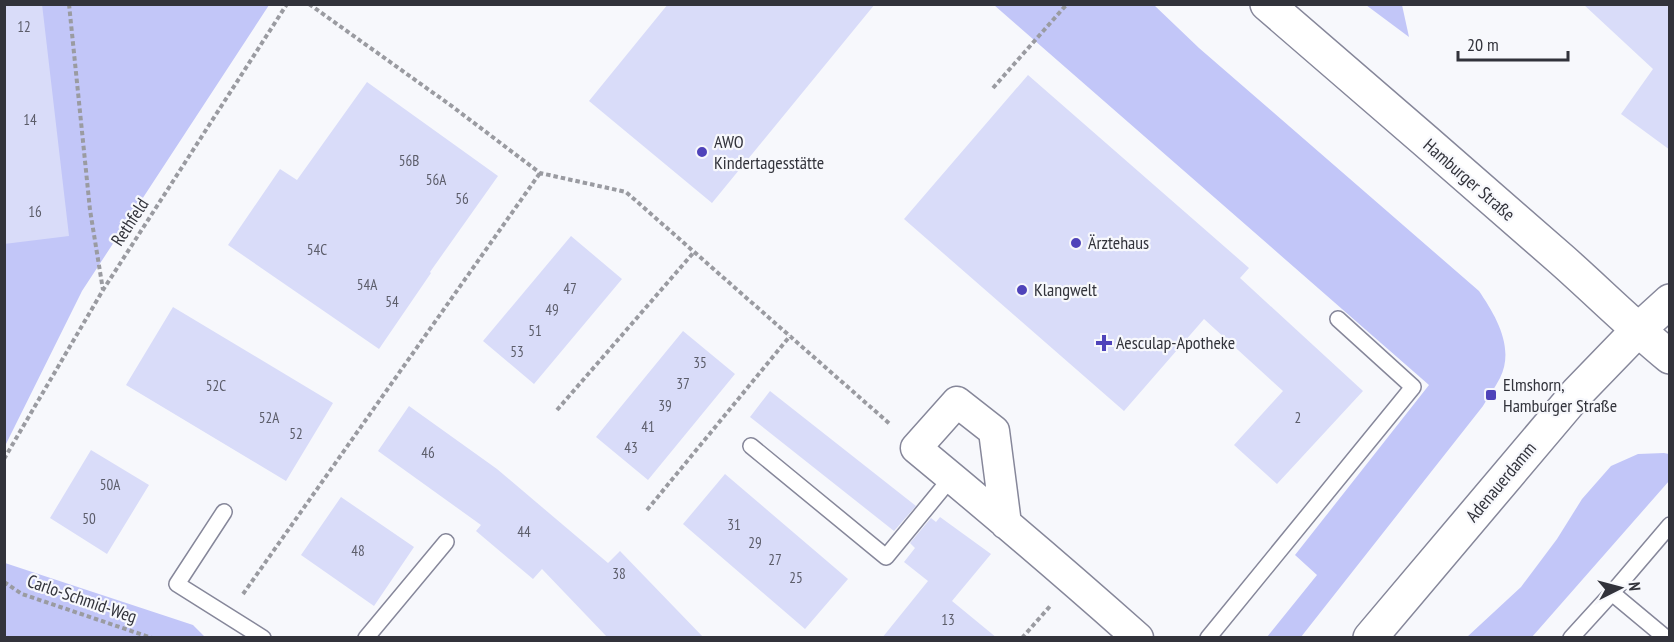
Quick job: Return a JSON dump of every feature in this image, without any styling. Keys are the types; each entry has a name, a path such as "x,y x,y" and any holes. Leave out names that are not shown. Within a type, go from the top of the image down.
{"main road":[{"name":"Hamburger Straße","path":"1267,4 1564,262 1637,331 1670,357"},
{"name":"Adenauerdamm","path":"1375,636 1577,393 1637,331 1670,301"}],"street":[{"path":"1006,524 994,431 957,402 916,448 1006,524 1073,579 1138,638"}],"lane":[{"path":"1208,638 1413,387 1338,319"},
{"path":"751,446 886,557 951,478"},
{"path":"224,512 177,584 263,638"},
{"path":"1571,638 1670,525"},
{"path":"366,638 446,542"},
{"path":"1612,593 1666,638"}],"path":[{"path":"69,4 90,210 103,290"},
{"name":"Rethfeld","path":"4,459 103,290 287,4"},
{"path":"309,4 453,107 540,173 626,192 916,448"},
{"path":"993,88 1067,4"},
{"path":"228,616 540,173"},
{"path":"557,410 694,252"},
{"path":"647,510 790,336"},
{"path":"1022,638 1073,579"},
{"name":"Carlo-Schmid-Weg","path":"4,582 22,594 152,638"}],"shaded area":[{"path":"5,5 269,5 82,291 5,446"},
{"path":"994,5 1154,5 1199,48 1479,291 1492,311 1502,333 1505,355 1504,367 1494,389 1301,637 1267,637 1317,575 1295,555 1429,385"},
{"path":"1366,5 1402,5 1409,37"},
{"path":"1638,454 1669,454 1669,481 1532,637 1467,637 1521,587 1557,539 1582,499 1611,466"},
{"path":"5,563 193,625 205,637 5,637"}],"building":[{"path":"4,4 42,4 69,236 4,244"},
{"name":"AWO Kindertagesstätte","path":"668,4 875,4 712,203 589,101"},
{"path":"1583,4 1670,4 1670,150 1621,114 1653,69"},
{"name":"Ärztehaus","path":"1028,75 1249,268 1240,278 1363,391 1277,484 1234,445 1283,391 1204,319 1124,411 904,219"},
{"path":"367,82 498,176 379,349 228,245 280,169 297,180"},
{"path":"571,236 622,279 534,384 483,341"},
{"path":"173,307 333,403 286,481 126,385"},
{"path":"683,331 735,374 648,480 596,437"},
{"path":"770,391 916,506 894,531 750,417"},
{"path":"409,406 497,469 608,563 620,551 704,638 608,638 542,569 533,579 476,531 481,525 378,451"},
{"path":"91,450 149,485 107,554 50,518"},
{"path":"725,474 848,579 805,629 683,524"},
{"path":"341,497 414,547 374,606 301,555"},
{"path":"940,517 991,554 952,601 997,638 882,638 928,581 904,562 915,548 910,543 931,518 936,522"}],"place":[{"name":"AWO Kindertagesstätte","path":"702,152"},
{"name":"Ärztehaus","path":"1076,243"},
{"name":"Klangwelt","path":"1022,290"},
{"name":"Aesculap-Apotheke","path":"1104,343"},
{"name":"Elmshorn, Hamburger Straße","path":"1491,395"}]}
